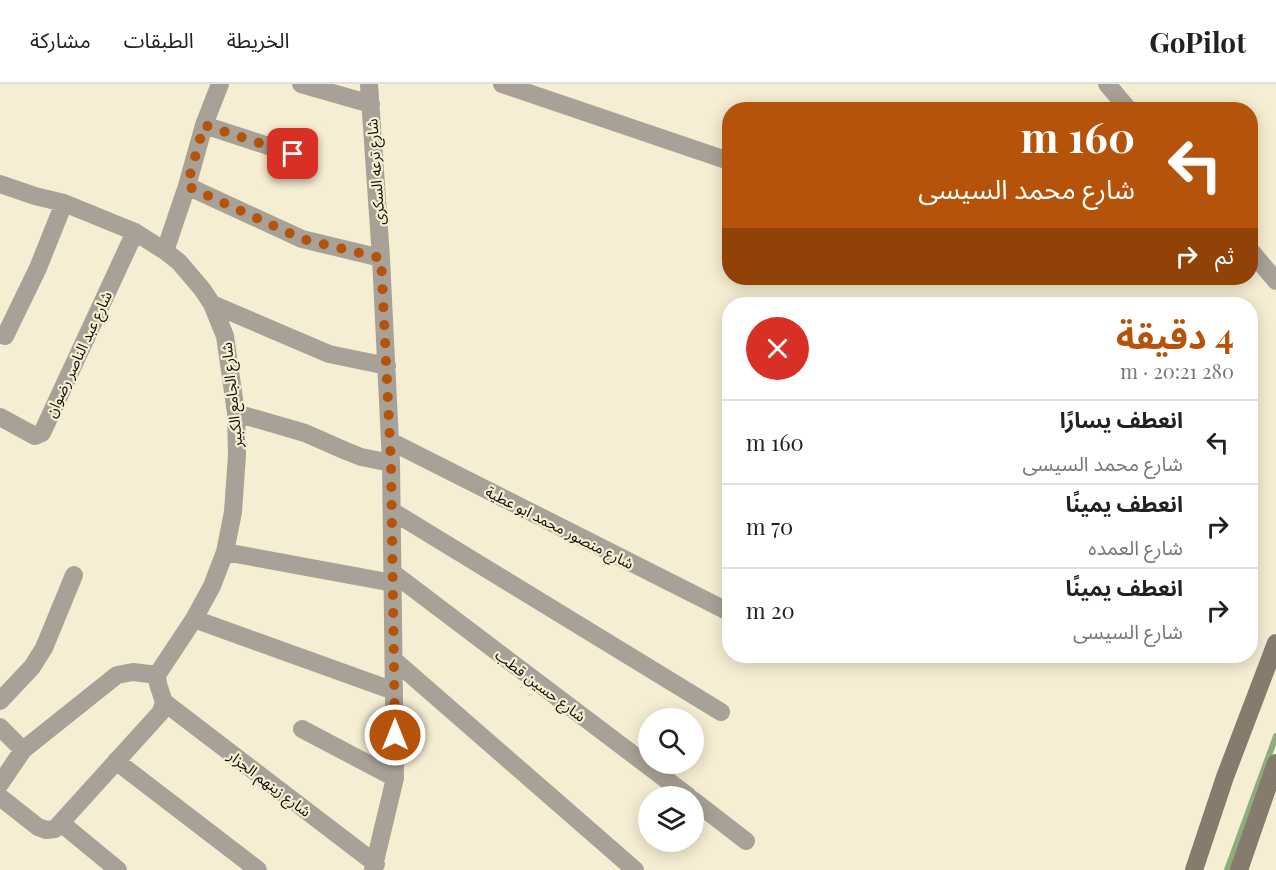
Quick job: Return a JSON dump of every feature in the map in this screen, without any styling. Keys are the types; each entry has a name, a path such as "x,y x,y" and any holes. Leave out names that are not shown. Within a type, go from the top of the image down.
{"street":[{"path":"165,252 204,125 220,84"},
{"path":"302,84 370,104"},
{"name":"شارع ترعه السكرى","path":"369,84 381,258 391,463 395,778 374,867"},
{"path":"502,84 722,159"},
{"path":"1107,84 1122,102"},
{"path":"204,125 293,154"},
{"name":"شارع الجامع الكبير","path":"0,184 64,203 135,232 165,252 191,275 212,304 225,336 236,413 237,455 233,512 225,552 212,586 194,619 157,675"},
{"path":"187,186 302,239 381,258"},
{"path":"5,336 38,268 64,203"},
{"name":"شارع عبد الناصر رضوان","path":"0,417 35,436 42,433 135,232"},
{"path":"1258,260 1276,281"},
{"path":"212,304 329,354 387,366"},
{"path":"236,413 305,433 361,457 391,463"},
{"name":"شارع منصور محمد ابو عطية","path":"390,441 722,608"},
{"path":"392,511 721,712"},
{"path":"225,552 393,578"},
{"path":"0,701 32,667 44,648 74,575"},
{"name":"شارع حسين قطب","path":"393,578 674,786"},
{"path":"194,619 394,691"},
{"path":"1194,870 1225,777 1276,643"},
{"path":"394,660 635,870"},
{"path":"0,784 23,750 117,675 133,672 157,675 164,702 161,712 55,829 46,830 38,826 0,797"},
{"name":"شارع زينهم الجزار","path":"164,702 374,867"},
{"path":"0,727 23,750"},
{"path":"302,729 395,778"},
{"path":"116,761 258,870"},
{"path":"1239,870 1276,764"},
{"path":"704,809 746,841"},
{"path":"61,823 118,870"}],"waterway":[{"path":"1227,870 1276,736"}],"route":[{"path":"293,154 204,125 187,186 302,239 381,258 391,463 395,735"}]}
